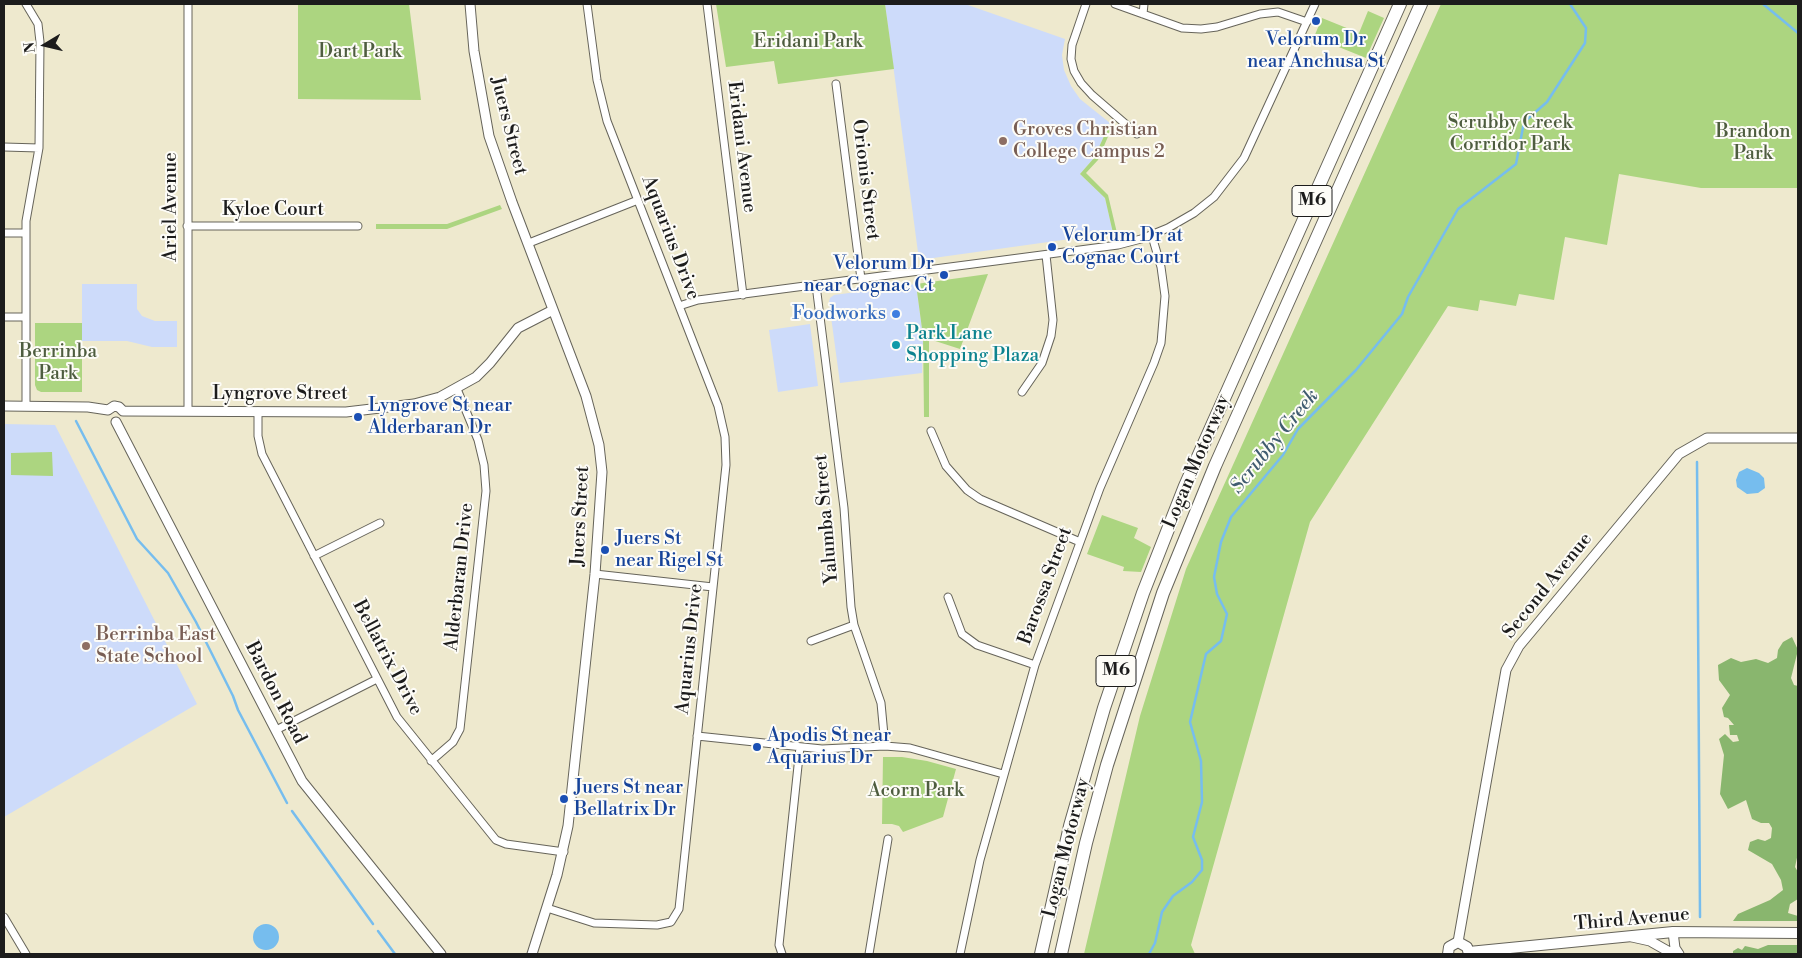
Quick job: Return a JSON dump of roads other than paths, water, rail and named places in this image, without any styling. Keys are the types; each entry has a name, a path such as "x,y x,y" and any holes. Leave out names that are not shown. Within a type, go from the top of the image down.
{"highway":[{"name":"Logan Motorway","path":"1041,954 1070,826 1104,708 1143,593 1185,486 1400,4"},
{"name":"Logan Motorway","path":"1061,954 1084,851 1107,765 1163,593 1215,466 1421,4"}],"main road":[{"name":"Third Avenue","path":"1458,942 1467,946 1469,953 1673,932 1798,933"},
{"path":"1448,954 1449,947 1458,942"}],"street":[{"path":"26,4 38,24 39,33 39,148 28,208 26,233 26,406"},
{"name":"Ariel Avenue","path":"188,4 188,410"},
{"name":"Juers Street","path":"470,4 474,51 489,136 586,396 599,445 602,497 568,826 564,852 532,954"},
{"name":"Aquarius Drive","path":"547,908 594,923 658,925 671,922 675,918 680,902 726,465 725,437 718,406 607,121 597,80 587,4"},
{"name":"Eridani Avenue","path":"707,4 743,295"},
{"path":"1086,4 1072,45 1071,59 1074,70 1092,95 1137,134"},
{"path":"1115,4 1182,28 1200,30 1260,14 1278,12 1307,22"},
{"path":"1143,14 1144,4"},
{"path":"679,306 698,300 1118,245 1152,236 1194,213 1214,197 1234,174 1258,133 1315,4"},
{"name":"Orionis Street","path":"836,84 861,279"},
{"path":"4,147 39,148"},
{"path":"529,243 638,200"},
{"name":"Kyloe Court","path":"188,226 358,226"},
{"path":"4,233 26,233"},
{"name":"Barossa Street","path":"960,954 980,860 1035,665 1080,542 1161,343 1165,296 1161,268 1152,236"},
{"path":"1022,392 1042,363 1051,336 1053,320 1046,255"},
{"name":"Yalumba Street","path":"816,285 844,508 854,625 881,703 885,746"},
{"name":"Lyngrove Street","path":"123,411 346,412 414,404 457,389 490,363 522,325 554,310"},
{"path":"4,317 26,317"},
{"name":"Alderbaran Drive","path":"431,761 453,742 460,729 486,491 484,465 478,440 457,389"},
{"path":"4,406 88,407 108,410 114,406 120,407 123,411 122,417 116,422 108,417 108,410"},
{"name":"Bellatrix Drive","path":"258,411 259,442 262,454 397,717 496,840 506,844 564,852"},
{"name":"Bardon Road","path":"116,422 302,781 441,954"},
{"path":"932,431 946,466 967,490 980,499 1080,542"},
{"name":"Second Avenue","path":"1458,942 1506,670 1519,646 1679,454 1707,438 1798,438"},
{"path":"314,556 380,523"},
{"path":"595,574 713,587"},
{"path":"948,597 962,634 977,645 1035,665"},
{"path":"810,640 854,625"},
{"path":"276,730 377,679"},
{"path":"697,736 834,750 885,746 930,752 1003,774"},
{"path":"782,954 779,945 800,747"},
{"path":"869,954 888,839"},
{"path":"4,917 26,954"},
{"path":"1673,932 1675,948 1679,954"},
{"path":"1631,937 1650,942 1673,954"}],"water":[{"path":"1747,468 1759,473 1764,478 1765,488 1758,493 1747,494 1737,487 1736,480 1739,472"},
{"path":"266,924 275,928 279,937 275,946 266,950 257,946 253,937 257,928"}],"waterway":[{"name":"Scrubby Creek","path":"1149,954 1155,943 1162,912 1173,896 1192,882 1202,870 1202,860 1193,837 1202,802 1201,761 1190,722 1206,654 1221,641 1227,614 1217,594 1214,577 1221,542 1231,517 1283,455 1298,429 1356,370 1402,314 1408,297 1458,209 1516,164 1524,122 1547,102 1585,43 1586,28 1570,4"},
{"path":"1763,4 1798,33"},
{"path":"76,421 137,539 168,573 196,622 233,696 238,710 287,803"},
{"path":"1697,462 1700,917"},
{"path":"292,811 373,924"},
{"path":"378,931 395,954"}],"place":[{"name":"Velorum Dr near Anchusa St","path":"1316,21"},
{"name":"Groves Christian College Campus 2","path":"1003,141"},
{"name":"Velorum Dr at Cognac Court","path":"1052,247"},
{"name":"Velorum Dr near Cognac Ct","path":"944,275"},
{"name":"Foodworks","path":"896,314"},
{"name":"Park Lane Shopping Plaza","path":"896,345"},
{"name":"Lyngrove St near Alderbaran Dr","path":"358,417"},
{"name":"Juers St near Rigel St","path":"605,550"},
{"name":"Berrinba East State School","path":"86,646"},
{"name":"Apodis St near Aquarius Dr","path":"757,747"},
{"name":"Juers St near Bellatrix Dr","path":"564,799"}],"park label":[{"name":"Eridani Park","path":"808,42"},
{"name":"Dart Park","path":"360,52"},
{"name":"Scrubby Creek Corridor Park","path":"1510,134"},
{"name":"Brandon Park","path":"1753,143"},
{"name":"Berrinba Park","path":"58,363"},
{"name":"Acorn Park","path":"916,791"}]}
